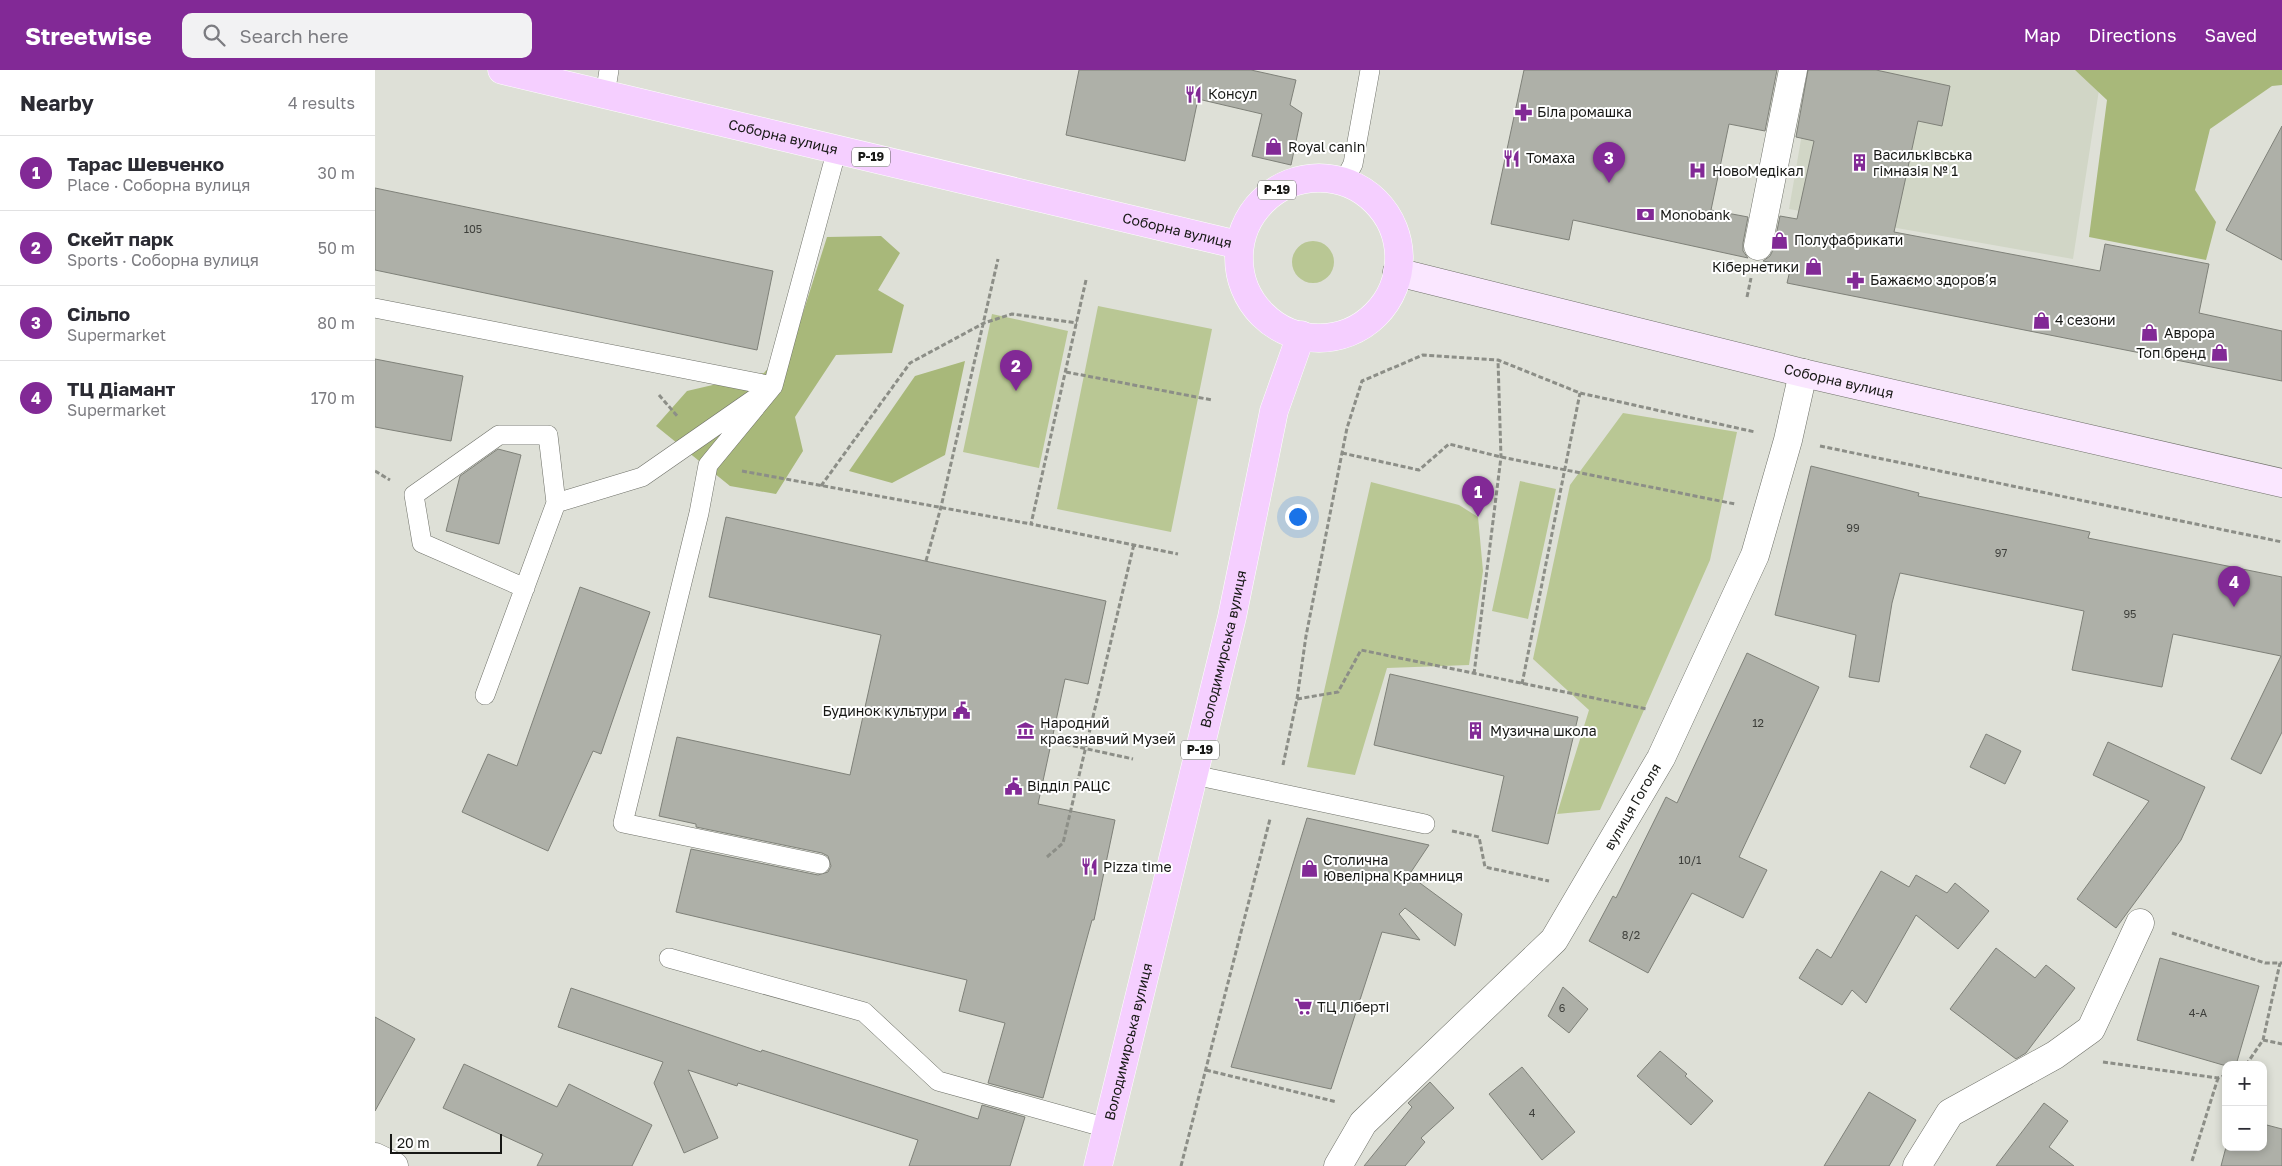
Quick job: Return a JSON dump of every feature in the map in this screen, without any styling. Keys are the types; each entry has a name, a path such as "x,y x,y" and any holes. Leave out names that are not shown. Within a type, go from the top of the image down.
{"main road":[{"name":"Соборна вулиця","path":"502,70 607,82 837,149 1239,245"},
{"name":"Р-19","path":"1316,178 1344,181 1366,193 1384,211 1395,234 1399,259 1395,284 1383,306 1365,324 1342,335 1316,338 1292,334 1268,320 1250,299 1240,273 1239,245 1248,219 1266,197 1289,183 1316,178"},
{"name":"Соборна вулиця","path":"1397,272 1803,373 2282,483"},
{"name":"Володимирська вулиця","path":"1098,1166 1232,617 1274,410 1301,335"}],"street":[{"path":"1755,258 1793,70"},
{"name":"вулиця Гоголя","path":"1338,1166 1363,1123 1554,940 1661,758 1755,555 1788,440 1803,373"},
{"path":"1917,1166 1950,1114 2055,1055 2091,1029 2140,923"},
{"path":"375,1157 394,1166"}],"lane":[{"path":"1344,181 1353,164 1370,70"},
{"path":"820,864 623,823 699,512 708,465 773,386 837,149"},
{"path":"375,308 773,386"},
{"path":"556,502 642,477 773,386"},
{"path":"485,695 525,588 556,502 548,434 499,435 414,495 422,543 525,588"},
{"path":"1194,775 1425,824"},
{"path":"669,958 864,1012 938,1081 1107,1128"}],"path":[{"path":"1747,297 1755,258"},
{"path":"926,561 941,507 998,259"},
{"path":"1031,524 1086,280"},
{"path":"821,487 910,363 984,323 1012,314 1077,323"},
{"path":"1181,1166 1277,793 1297,699 1306,636 1347,428 1362,381 1423,355 1498,360 1580,393 1788,440 2282,542"},
{"path":"629,358 696,440"},
{"path":"1474,674 1501,457 1498,360"},
{"path":"1066,372 1212,400"},
{"path":"1522,684 1580,393"},
{"path":"1754,441 1756,432"},
{"path":"1342,453 1419,470 1449,444 1501,457 1741,505"},
{"path":"708,465 1031,524 1178,554"},
{"path":"1047,857 1063,844 1134,544"},
{"path":"1297,699 1338,692 1361,650 1660,712 1678,719"},
{"path":"1051,741 1133,758"},
{"path":"1479,837 1485,867 1558,883"},
{"path":"2140,923 2265,963 2281,963 2263,1040 2249,1061"},
{"path":"2263,1040 2282,1044"},
{"path":"2055,1055 2218,1078 2222,1076"},
{"path":"1206,1070 1318,1097"},
{"path":"2192,1161 2218,1078"}],"shaded area":[{"path":"1813,70 2075,70 2099,90 2073,259 1789,209"}],"green space":[{"path":"2075,70 2282,70 2282,85 2272,86 2210,129 2195,190 2216,222 2206,260 2089,237 2107,100"},
{"path":"881,236 900,253 878,290 904,305 892,353 836,355 795,417 803,451 776,494 730,486 656,426 687,391 764,373 796,335 827,237"},
{"path":"1317,241 1325,244 1331,250 1334,262 1331,274 1325,280 1309,283 1301,280 1295,274 1292,258 1295,250 1301,244"},
{"path":"1098,306 1212,329 1171,532 1057,509"},
{"path":"992,314 1068,331 1039,468 963,452"},
{"path":"965,361 945,455 892,483 849,471 915,376"},
{"path":"1623,413 1737,432 1710,560 1600,810 1557,814 1589,710 1533,659 1570,485"},
{"path":"1520,481 1556,489 1528,619 1492,611"},
{"path":"1371,482 1459,505 1478,517 1483,571 1469,665 1387,668 1355,775 1307,767"}],"building":[{"path":"1079,70 1251,70 1296,80 1290,105 1302,113 1291,165 1252,156 1262,114 1198,99 1185,161 1066,135"},
{"path":"1524,70 1777,70 1765,131 1729,124 1711,210 1748,217 1743,251 1748,258 1573,220 1569,240 1491,224"},
{"path":"1808,70 1876,70 1950,86 1942,126 1918,121 1894,232 2100,271 2105,244 2209,264 2199,313 2282,331 2282,381 1787,283 1791,266 1763,261 1770,256 1773,250 1780,216 1797,219 1814,141 1796,137"},
{"path":"2282,126 2282,260 2226,230"},
{"path":"375,188 773,271 757,350 375,270"},
{"path":"375,359 463,376 451,441 375,427"},
{"path":"498,449 521,455 499,544 446,531 460,476"},
{"path":"1811,466 1919,493 1918,496 2090,532 2088,538 2282,577 2282,732 2261,774 2231,759 2281,656 2173,634 2162,687 2072,670 2084,611 1900,573 1892,603 1879,682 1849,677 1856,635 1775,615"},
{"name":"Будинок культури","path":"726,517 1106,601 1088,684 1065,679 1038,804 1115,820 1094,920 1092,920 1043,1098 988,1083 1005,1023 959,1011 967,980 676,912 691,849 818,875 828,872 831,866 828,856 822,853 696,827 696,824 659,816 677,737 850,775 881,635 709,597"},
{"path":"580,587 650,612 601,754 593,751 548,851 462,812 488,754 517,766"},
{"path":"1747,653 1819,687 1739,857 1767,870 1743,918 1692,893 1648,973 1589,941 1613,896 1616,898 1666,797 1677,803"},
{"name":"Музична школа","path":"1390,674 1578,717 1548,844 1492,831 1504,776 1374,745"},
{"path":"1986,734 2021,751 2005,784 1970,767"},
{"path":"2108,742 2205,787 2181,840 2116,928 2077,899 2149,801 2093,775"},
{"name":"ТЦ Ліберті","path":"1307,818 1429,845 1409,875 1462,914 1455,946 1405,908 1399,914 1420,940 1382,932 1331,1089 1231,1067"},
{"path":"1881,871 1909,887 1916,875 1947,893 1955,883 1989,911 1958,949 1916,915 1866,1003 1852,990 1842,1005 1799,978 1817,949 1831,958"},
{"path":"1996,948 2035,978 2046,965 2075,988 2026,1053 2016,1059 1950,1009"},
{"path":"2160,958 2259,986 2237,1061 2222,1061 2222,1065 2137,1040"},
{"path":"1563,987 1588,1009 1569,1033 1548,1016"},
{"path":"571,988 761,1052 762,1050 978,1119 982,1105 1025,1117 1010,1166 909,1166 918,1140 738,1083 737,1086 688,1070 718,1138 684,1153 654,1083 663,1062 558,1027"},
{"path":"375,1017 415,1039 375,1111"},
{"path":"1660,1051 1687,1074 1685,1076 1713,1101 1691,1125 1637,1076"},
{"path":"464,1064 557,1107 569,1084 652,1125 632,1166 537,1166 543,1154 443,1108"},
{"path":"1522,1067 1575,1132 1542,1160 1489,1094"},
{"path":"1430,1082 1454,1108 1421,1138 1425,1142 1405,1166 1364,1166 1412,1107 1408,1103"},
{"path":"1869,1092 1916,1120 1889,1166 1824,1166"},
{"path":"2044,1103 2068,1121 2049,1147 2074,1166 1996,1166"},
{"path":"2267,1125 2282,1129 2282,1166 2221,1166 2225,1151 2267,1151"}],"place":[{"name":"Консул","path":"1194,94"},
{"name":"Біла ромашка","path":"1523,112"},
{"name":"Royal canin","path":"1274,147"},
{"name":"Томаха","path":"1512,158"},
{"name":"Васильківська гімназія № 1","path":"1859,163"},
{"name":"НовоМедікал","path":"1698,171"},
{"name":"Сільпо","path":"1609,183"},
{"name":"Monobank","path":"1646,215"},
{"name":"Полуфабрикати","path":"1780,240"},
{"name":"Кібернетики","path":"1813,267"},
{"name":"Бажаємо здоровʼя","path":"1856,280"},
{"name":"4 сезони","path":"2041,320"},
{"name":"Аврора","path":"2150,333"},
{"name":"Топ бренд","path":"2220,353"},
{"name":"Скейт парк","path":"1016,391"},
{"name":"Тарас Шевченко","path":"1478,517"},
{"name":"ТЦ Діамант","path":"2234,607"},
{"name":"Будинок культури","path":"961,711"},
{"name":"Народний краєзнавчий Музей","path":"1026,731"},
{"name":"Музична школа","path":"1476,731"},
{"name":"Відділ РАЦС","path":"1013,786"},
{"name":"Pizza time","path":"1089,867"},
{"name":"Столична Ювелірна Крамниця","path":"1309,868"},
{"name":"ТЦ Ліберті","path":"1303,1007"}]}
